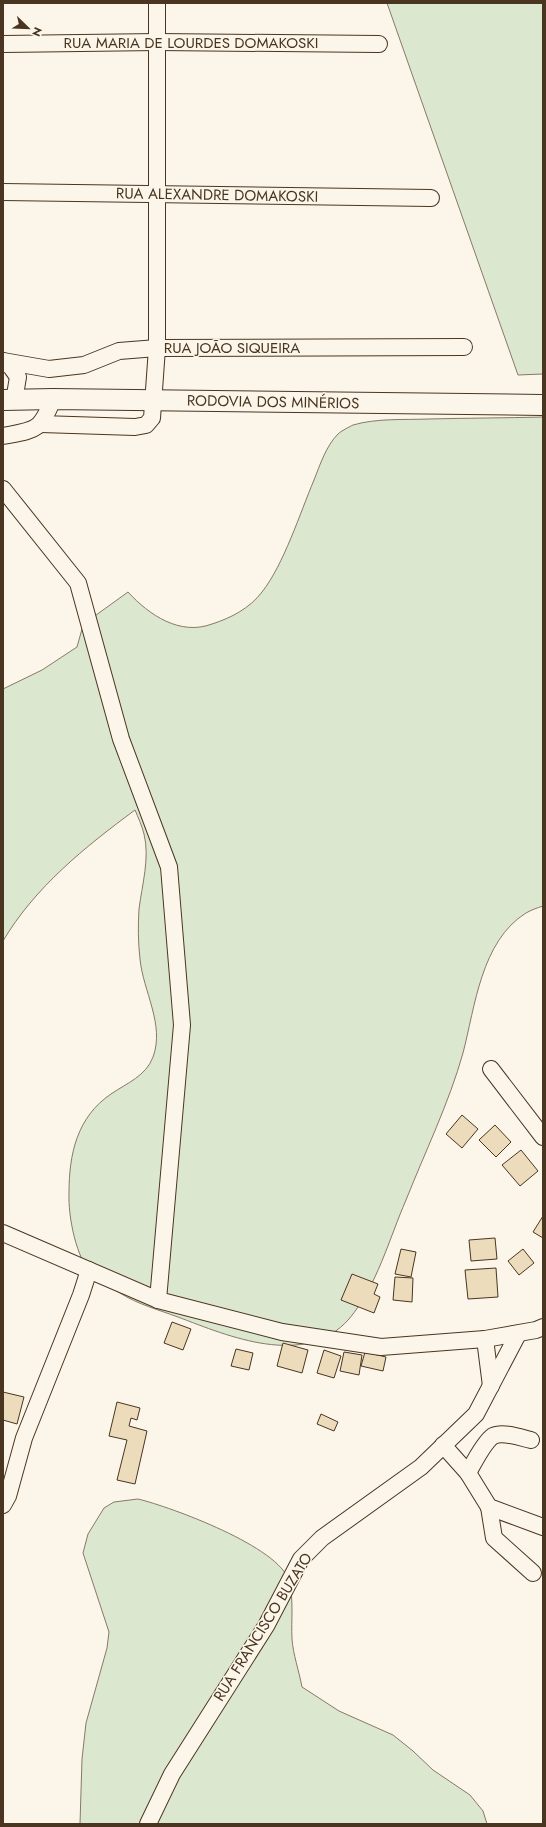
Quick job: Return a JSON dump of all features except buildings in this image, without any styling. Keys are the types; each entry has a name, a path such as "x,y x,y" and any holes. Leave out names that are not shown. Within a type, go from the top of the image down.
{"main road":[{"name":"RODOVIA DOS MINÉRIOS","path":"9,401 53,400 543,405"}],"street":[{"path":"41,424 135,427 146,425 152,418 157,348 157,3"},
{"name":"RUA MARIA DE LOURDES DOMAKOSKI","path":"3,44 158,42 379,44"},
{"name":"RUA ALEXANDRE DOMAKOSKI","path":"3,192 431,198"},
{"name":"RUA JOÃO SIQUEIRA","path":"9,401 18,377 12,367 3,361 50,369 84,365 119,351 157,348 464,348"},
{"path":"3,436 26,433 41,424 53,400"},
{"path":"3,489 78,583 121,739 169,866 182,1025 158,1300"},
{"path":"491,1069 543,1137"},
{"path":"3,1233 158,1300 282,1332 381,1346 485,1340 536,1330 543,1327"},
{"path":"3,1505 8,1496 24,1438 81,1295 89,1270"},
{"name":"RUA FRANCISCO BUZATO","path":"148,1824 172,1774 266,1626 301,1559 322,1538 421,1467 476,1414 518,1334"},
{"path":"485,1340 491,1386"},
{"path":"468,1473 485,1445 494,1436 502,1435 531,1440"},
{"path":"443,1445 468,1473 489,1507 494,1538 532,1572"},
{"path":"489,1507 543,1528"}],"green space":[{"path":"387,3 543,3 543,374 518,375"},
{"path":"543,417 543,906 526,913 511,925 499,940 489,957 476,996 463,1053 451,1090 375,1277 359,1306 349,1319 331,1334 311,1342 289,1345 266,1344 242,1339 148,1306 127,1297 93,1276 82,1259 74,1237 70,1213 69,1178 73,1151 77,1138 90,1114 99,1103 146,1069 153,1057 156,1045 155,1020 140,959 138,927 139,909 146,862 146,843 135,810 98,838 62,869 30,903 3,941 3,689 42,670 77,647 82,629 92,618 128,592 155,615 177,625 188,627 200,627 212,624 226,619 246,608 257,598 270,581 291,538 321,462 330,444 339,433 351,426 371,421 390,420"},
{"path":"138,1499 174,1510 222,1530 246,1542 266,1555 281,1568 289,1581 291,1588 293,1645 302,1687 339,1711 393,1735 433,1770 470,1795 483,1811 487,1824 80,1824 82,1759 86,1723 107,1648 109,1632 83,1553 88,1534 104,1508 114,1502"}]}
